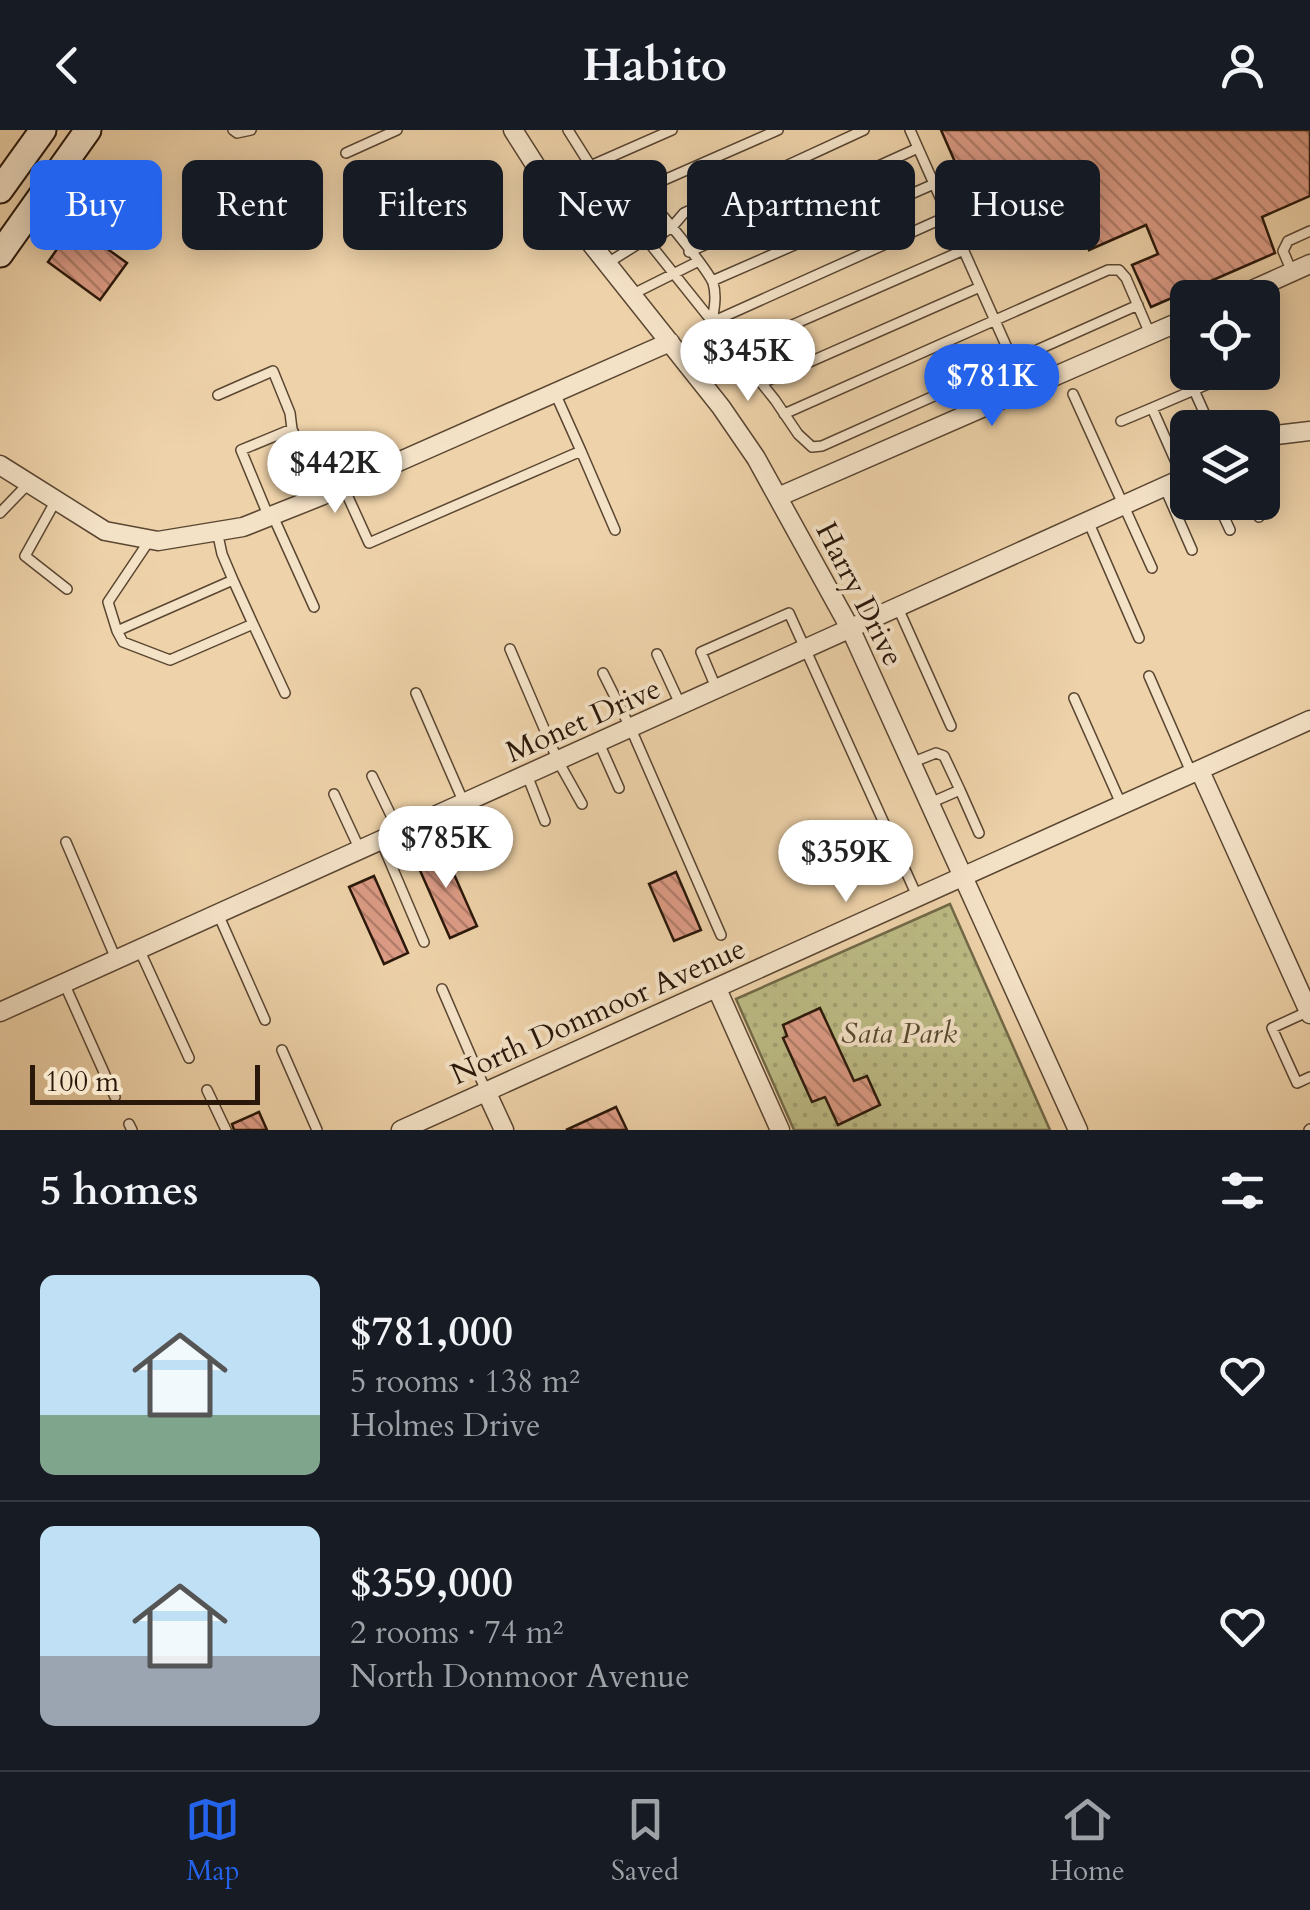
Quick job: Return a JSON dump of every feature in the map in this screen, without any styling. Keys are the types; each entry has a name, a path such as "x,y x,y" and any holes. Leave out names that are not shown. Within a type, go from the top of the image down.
{"main road":[{"path":"0,190 42,130"},
{"path":"0,254 88,130"}],"street":[{"name":"Harry Drive","path":"514,130 551,192 721,406 778,497 852,630 1078,1130"},
{"path":"1274,280 1310,264"},
{"path":"778,497 1170,326"},
{"path":"0,465 105,530 150,539 217,531 242,526 321,496 670,342"},
{"path":"1280,435 1310,432"},
{"name":"Monet Drive","path":"0,1012 1170,483"},
{"name":"North Donmoor Avenue","path":"401,1130 1310,720"},
{"path":"1196,773 1309,1012"},
{"path":"716,989 780,1130"},
{"path":"486,1091 504,1130"}],"lane":[{"path":"233,130 251,130"},
{"path":"346,153 397,130"},
{"path":"604,160 672,130"},
{"path":"667,179 778,130"},
{"path":"667,229 684,213 864,130"},
{"path":"712,281 934,184 910,130"},
{"path":"570,131 587,160"},
{"path":"690,252 918,148"},
{"path":"667,221 712,281 712,322"},
{"path":"712,322 935,222"},
{"path":"1292,272 1283,250 1288,241 1310,231"},
{"path":"606,264 631,250"},
{"path":"654,250 812,447 822,446 1138,305"},
{"path":"735,350 964,250 1026,388"},
{"path":"631,295 697,262"},
{"path":"784,414 1108,270 1118,270 1126,278 1150,334"},
{"path":"762,384 980,287"},
{"path":"218,395 273,371 292,429 321,496"},
{"path":"1121,421 1194,390 1203,410"},
{"path":"554,393 615,530"},
{"path":"1073,394 1152,568"},
{"path":"1152,408 1170,446"},
{"path":"292,429 242,450 314,607"},
{"path":"343,486 368,542 581,451"},
{"path":"0,513 28,484"},
{"path":"1164,486 1192,550"},
{"path":"55,502 25,556 67,589"},
{"path":"1225,520 1230,530"},
{"path":"1088,521 1139,638"},
{"path":"217,531 222,554 284,693"},
{"path":"150,539 108,602 123,642 170,660 253,624"},
{"path":"118,631 233,580"},
{"path":"898,608 951,726"},
{"path":"717,690 701,652 789,614 918,899"},
{"path":"510,649 558,761 582,804"},
{"path":"657,654 681,706"},
{"path":"602,674 630,728 721,935"},
{"path":"1149,676 1196,773"},
{"path":"416,693 464,804"},
{"path":"1074,698 1122,806"},
{"path":"599,743 619,788"},
{"path":"912,763 936,753 944,756 979,833"},
{"path":"527,775 545,822"},
{"path":"372,776 399,832"},
{"path":"930,804 960,790"},
{"path":"334,794 360,850"},
{"path":"381,841 424,942"},
{"path":"66,842 116,960"},
{"path":"218,914 265,1020"},
{"path":"139,949 189,1058"},
{"path":"64,983 115,1097"},
{"path":"442,989 486,1091"},
{"path":"1309,1012 1272,1028 1297,1083 1310,1077"},
{"path":"282,1050 317,1130"},
{"path":"207,1090 226,1130"}],"green space":[{"name":"Sata Park","path":"950,904 1050,1130 794,1130 736,999"}],"building":[{"path":"941,130 1310,130 1310,196 1262,217 1275,253 1213,280 1170,280 1170,299 1151,307 1132,265 1158,254 1146,225 1100,245 1100,160 954,160"},
{"path":"56,250 109,250 127,263 100,300 48,262"},
{"path":"441,845 477,926 450,938 414,857"},
{"path":"676,872 701,930 674,941 649,884"},
{"path":"374,876 408,953 384,964 349,887"},
{"path":"820,1008 854,1081 867,1076 880,1105 838,1125 825,1097 812,1102 783,1038 787,1036 783,1025"},
{"path":"616,1107 627,1130 566,1130"},
{"path":"259,1112 267,1130 234,1130 232,1124"}]}
